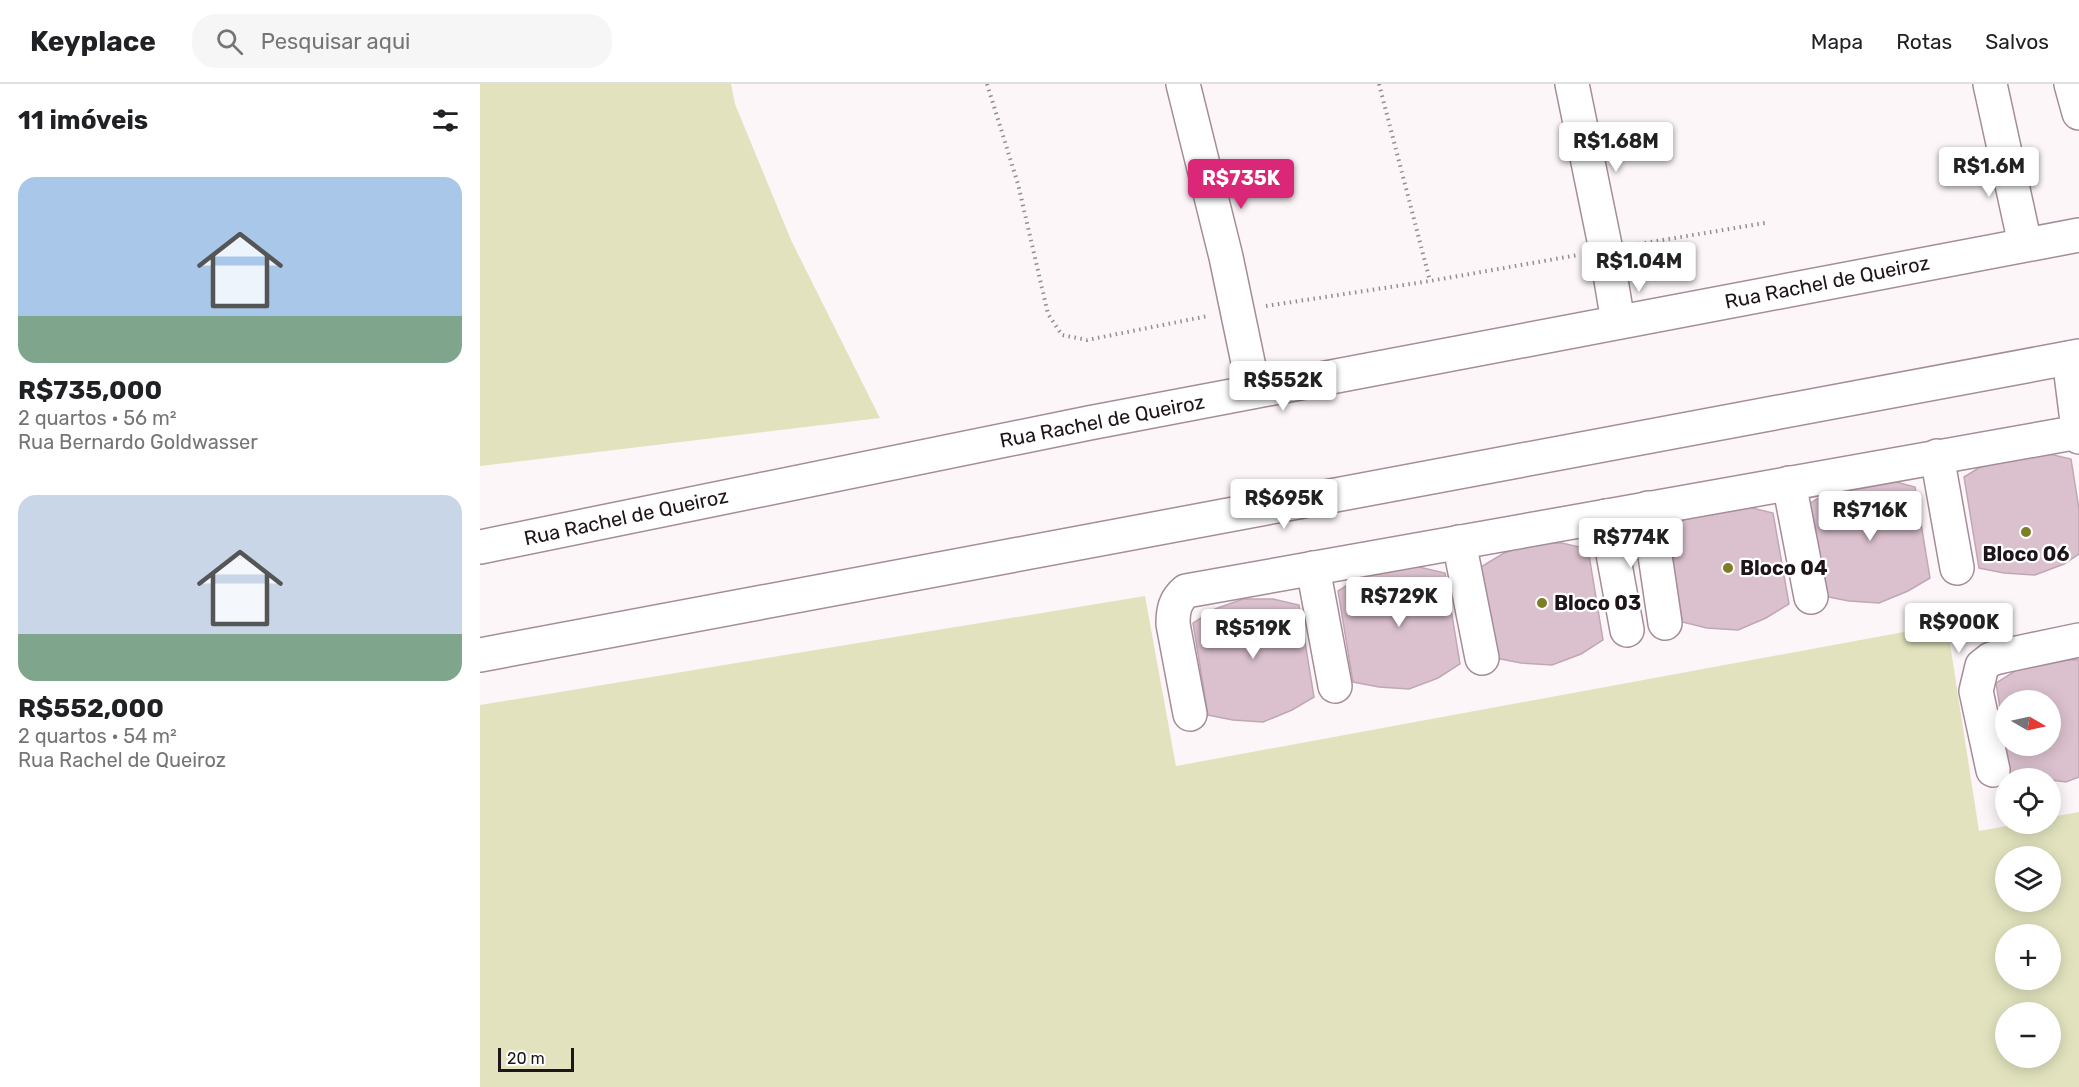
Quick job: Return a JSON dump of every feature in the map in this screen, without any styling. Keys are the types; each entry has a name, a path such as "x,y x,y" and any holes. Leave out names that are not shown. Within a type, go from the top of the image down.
{"street":[{"path":"1183,84 1223,246 1254,391"},
{"path":"1572,84 1606,250 1618,322"},
{"path":"1990,84 2025,244"},
{"path":"2071,84 2079,113"},
{"name":"Rua Rachel de Queiroz","path":"480,547 1089,423 2079,235"},
{"path":"480,655 2074,357 2079,433 1937,456 1186,591 1179,597 1173,610 1173,624 1190,714"},
{"path":"1937,456 1957,568"},
{"path":"1789,483 1811,597"},
{"path":"1648,508 1665,623"},
{"path":"1606,516 1627,630"},
{"path":"1459,542 1482,658"},
{"path":"1313,568 1335,686"},
{"path":"1993,770 1976,691 1982,666 1991,659 2079,640"}],"path":[{"path":"987,84 1018,184 1048,314 1062,335 1087,340 1236,311 1430,281 1765,223"},
{"path":"1379,84 1430,281"}],"green space":[{"path":"480,84 731,84 735,104 791,240 880,418 480,466"},
{"path":"1145,596 1176,766 1947,624 1979,831 1995,828 1995,834 2061,834 2061,815 2079,812 2079,1087 480,1087 480,705"}],"building":[{"name":"Bloco 06","path":"2045,453 2071,459 2079,509 2079,554 2064,564 2035,575 2004,573 1979,568 1964,477 1987,463"},
{"path":"1889,480 1915,487 1930,578 1908,591 1879,603 1849,601 1824,596 1809,504 1831,490"},
{"name":"Bloco 04","path":"1748,507 1773,513 1789,604 1766,618 1738,630 1707,628 1682,622 1667,531 1689,517"},
{"name":"Bloco 03","path":"1532,543 1562,543 1588,549 1603,640 1581,654 1552,665 1521,663 1496,658 1481,567 1504,553"},
{"path":"1389,567 1419,567 1445,573 1460,664 1438,678 1409,689 1353,682 1338,591 1361,577"},
{"path":"1243,599 1273,599 1299,605 1314,697 1292,710 1263,722 1233,720 1208,715 1193,623 1215,609"},
{"path":"2046,659 2079,660 2079,777 2061,781 2061,768 2009,768 2007,756 2061,756 2061,690 1997,690 1996,683 2018,669"}],"place":[{"name":"Bloco 06","path":"2026,532"},
{"name":"Bloco 04","path":"1728,568"},
{"name":"Bloco 03","path":"1542,603"}]}
